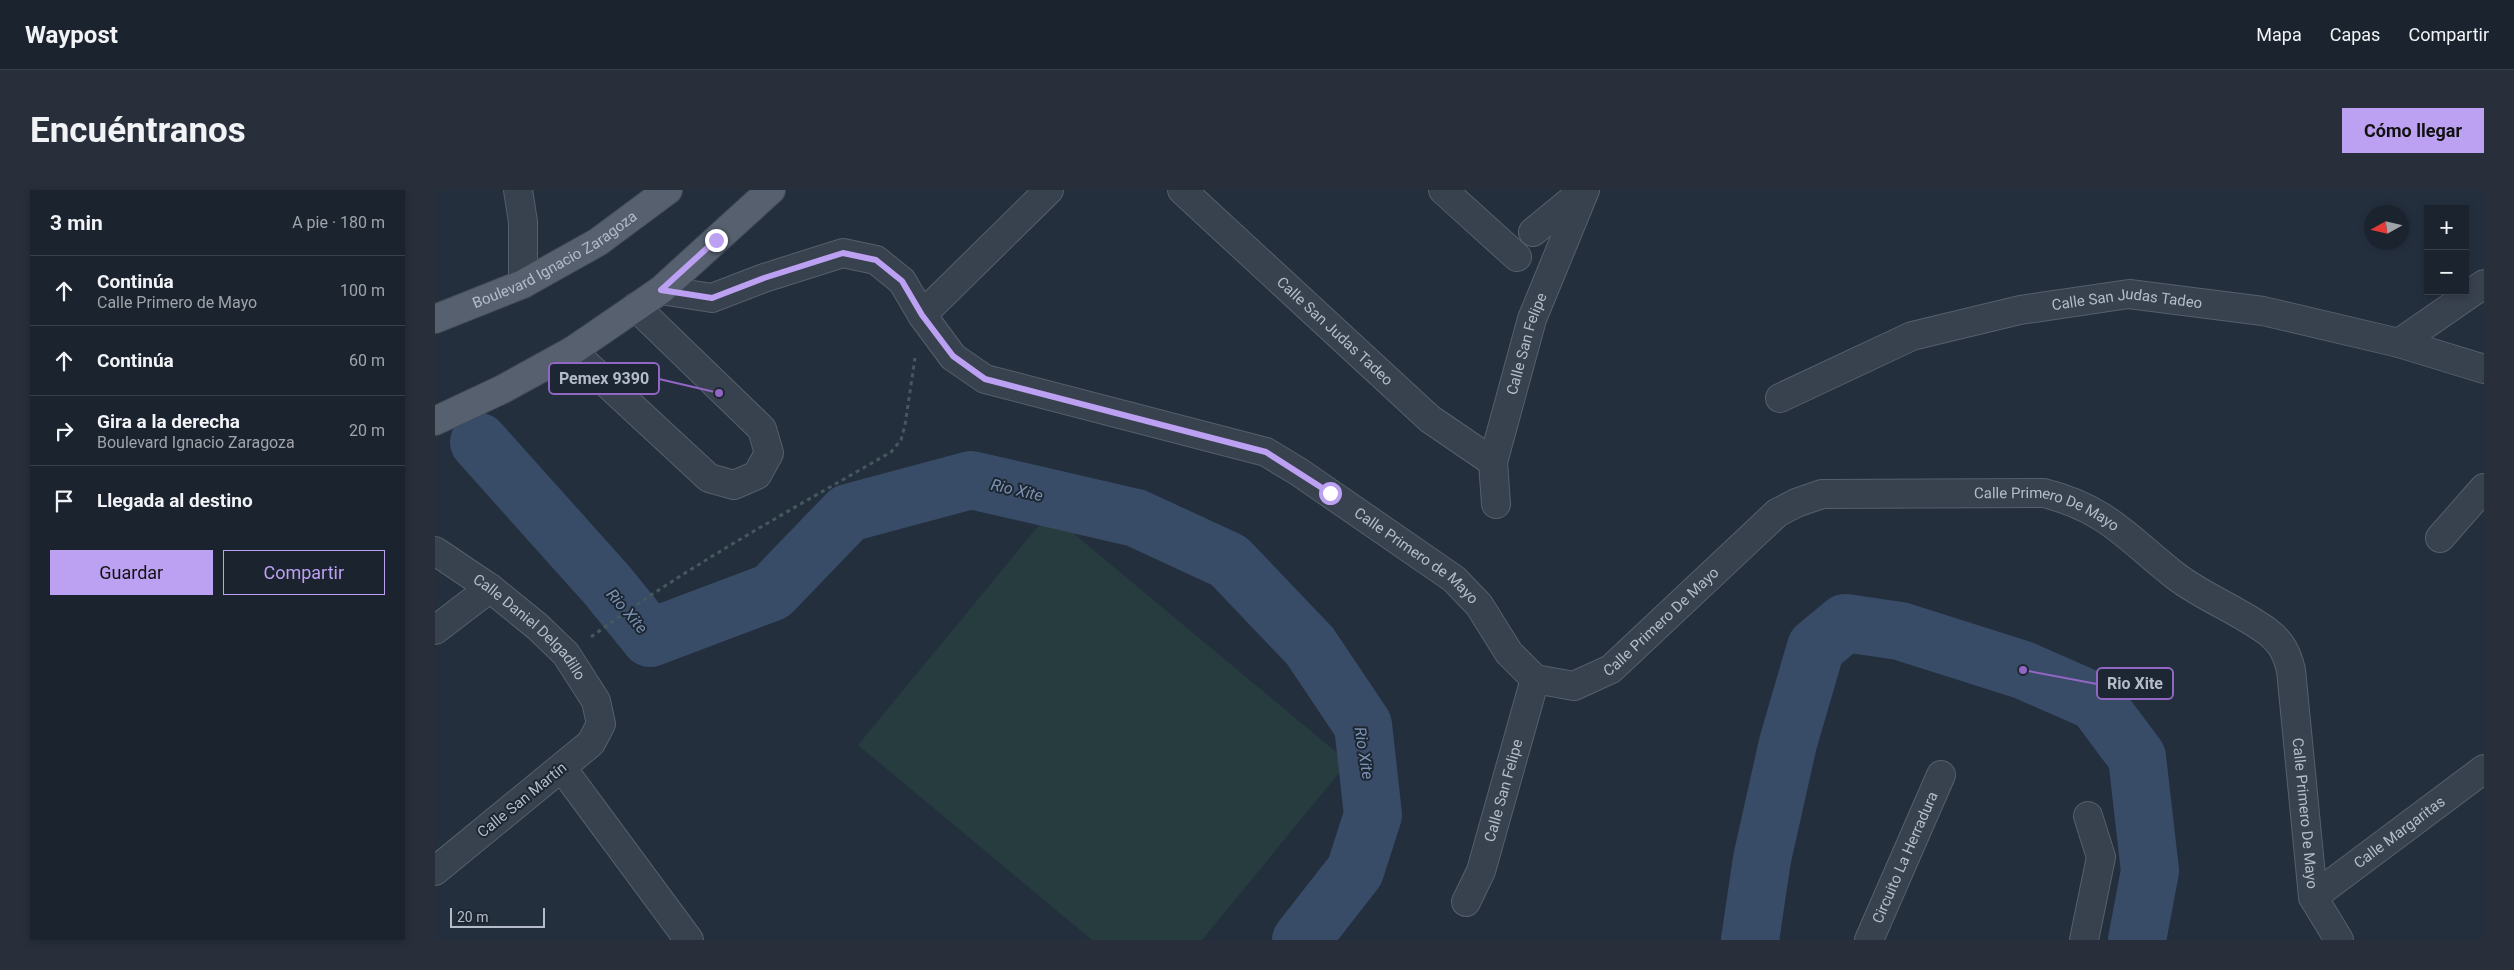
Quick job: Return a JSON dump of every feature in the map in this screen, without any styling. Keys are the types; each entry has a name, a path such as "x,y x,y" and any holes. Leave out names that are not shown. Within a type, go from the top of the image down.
{"main road":[{"path":"435,421 503,389 572,351 661,290 771,190"},
{"name":"Boulevard Ignacio Zaragoza","path":"435,319 523,284 598,242 655,193"}],"street":[{"path":"518,190 523,222 523,284"},
{"path":"922,315 1049,190"},
{"name":"Calle San Judas Tadeo","path":"1182,190 1430,419 1493,462"},
{"path":"1443,190 1517,257"},
{"name":"Calle San Felipe","path":"1496,504 1493,462 1532,319 1584,190"},
{"name":"Calle San Felipe","path":"1533,232 1584,190"},
{"name":"Calle Primero de Mayo","path":"661,290 712,298 764,278 843,253 876,260 902,281 922,315 953,356 985,379 1266,452 1299,472 1454,579 1479,605 1509,653 1535,679"},
{"path":"2399,343 2484,284"},
{"name":"Calle San Judas Tadeo","path":"1780,398 1912,336 2020,310 2129,294 2263,311 2399,343 2484,369"},
{"path":"572,351 709,478 734,485 757,475 769,453 762,429 636,307"},
{"path":"2440,538 2484,488"},
{"name":"Calle Primero De Mayo","path":"1535,679 1574,686 1611,670 1777,513 1796,503 1822,494 2044,494 2072,500 2098,513 2136,541 2178,578 2269,633 2286,650 2291,670 2313,897 2339,940"},
{"name":"Calle Daniel Delgadillo","path":"435,551 490,588 538,627 566,654 596,701 601,724"},
{"path":"435,630 490,588"},
{"name":"Calle San Felipe","path":"1466,902 1481,871 1535,679"},
{"name":"Calle San Martín","path":"435,870 563,768 591,743 601,724"},
{"path":"563,768 689,940"},
{"name":"Calle Margaritas","path":"2313,897 2484,769"},
{"name":"Circuito La Herradura","path":"1869,940 1941,775"},
{"path":"2084,940 2101,857 2088,816"}],"path":[{"path":"588,639 635,605 711,556 891,452 901,440 905,425 922,315"}],"green space":[{"path":"1049,513 1348,762 1202,940 1092,940 858,745"}],"waterway":[{"name":"Rio Xite","path":"479,442 607,585 650,638 772,592 848,513 971,480 1136,518 1229,561 1310,646 1363,725 1373,815 1355,871 1301,940"},
{"name":"Rio Xite","path":"1750,940 1762,859 1788,743 1816,647 1845,623 1900,631 2023,670 2096,702 2137,757 2150,871 2137,940"}],"place":[{"name":"Pemex 9390","path":"719,393"},
{"name":"Rio Xite","path":"2023,670"}],"route":[{"path":"716,240 661,290 712,298 764,278 843,253 876,260 902,281 922,315 953,356 985,379 1266,452 1330,493"}]}
